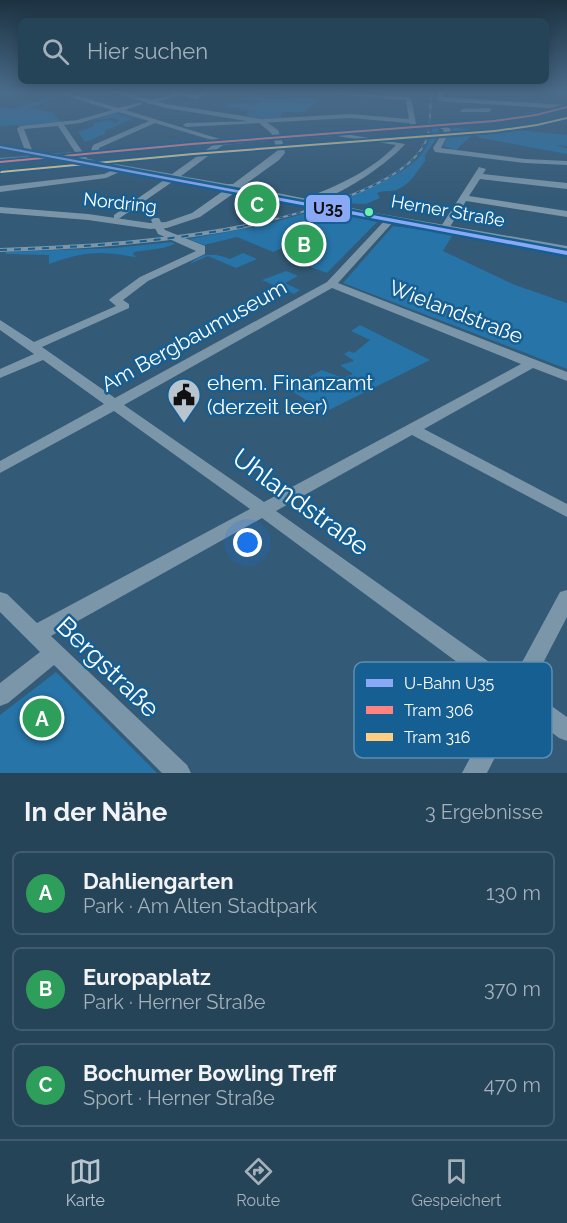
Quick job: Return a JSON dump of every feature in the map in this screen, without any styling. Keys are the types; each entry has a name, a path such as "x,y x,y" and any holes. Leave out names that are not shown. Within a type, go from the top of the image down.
{"main road":[{"path":"261,127 274,136 299,136 385,127"},
{"path":"311,135 398,131 407,127"},
{"name":"Nordring","path":"0,208 157,223 190,218 217,200 273,153 274,136"},
{"name":"Nordring","path":"0,208 122,213 157,223 186,213 281,154 282,148 274,136"},
{"name":"Herner Straße","path":"233,185 391,219 567,250"},
{"path":"217,200 230,195 257,191"}],"street":[{"path":"30,127 21,128 31,157"},
{"name":"Herner Straße","path":"62,127 83,159 92,163 233,185"},
{"path":"0,162 80,154 95,150 142,127"},
{"path":"182,127 217,137 222,142"},
{"path":"443,127 448,131 437,149 490,157 567,164"},
{"path":"389,142 398,131"},
{"path":"306,201 346,186 375,169 401,144 339,135"},
{"path":"95,150 222,142 274,136"},
{"path":"122,213 222,142"},
{"path":"0,162 31,157 80,154"},
{"path":"445,228 490,157"},
{"path":"48,159 92,163"},
{"path":"0,189 106,176 123,168"},
{"path":"478,176 567,186"},
{"path":"465,198 567,214"},
{"name":"Am Bergbaumuseum","path":"0,468 330,284 391,219"},
{"path":"0,374 38,351 125,306 115,300 144,279 197,255 202,250 161,232 157,223"},
{"name":"Wielandstraße","path":"330,284 567,377"},
{"name":"Uhlandstraße","path":"0,324 473,662"},
{"path":"36,634 532,363"},
{"path":"413,429 567,511"},
{"path":"533,662 567,598"},
{"name":"Bergstraße","path":"0,600 179,773"},
{"path":"0,696 54,653"},
{"name":"Uhlandstraße","path":"552,719 567,730"},
{"path":"474,773 482,758"}],"shaded area":[{"path":"91,127 113,127 105,131 105,134 85,142 78,132"},
{"path":"432,127 438,127 439,135 425,155 425,161 405,185 396,190 377,193 380,198 366,204 337,203 398,174 422,153 430,139"},
{"path":"453,127 489,133 518,130 567,135 567,146 554,145 567,148 567,154 481,138 473,134 456,150 443,146"},
{"path":"321,209 325,211 320,213 323,215 330,212 377,222 327,273 297,262 309,255 286,246 273,252 237,237 204,245 189,239 260,226"},
{"path":"393,226 453,234 443,251 515,285 567,303 567,369 343,283"},
{"path":"172,242 175,244 134,252 133,255 137,256 134,257 91,253 49,264 49,255 6,254 6,252 114,248"},
{"path":"243,253 257,259 236,268 208,256 190,264 199,257 214,255 230,259"},
{"path":"286,271 298,276 285,283 300,290 294,294 262,280"},
{"path":"360,325 430,360 325,412 287,388 322,370 343,378 353,374 340,365 354,361 344,354 349,351 354,353 370,340 351,331"},
{"path":"56,672 157,773 0,773 0,715"}],"railway":[{"path":"244,226 317,208 372,186 396,173 414,158 426,141 429,127"},
{"path":"0,250 126,243 189,236 251,225"}],"metro line":[{"name":"U35","path":"0,147 567,253"}],"tram line":[{"name":"306","path":"0,162 192,144 414,127"},
{"name":"316","path":"1,172 522,127"}],"place":[{"name":"Bochumer Bowling Treff","path":"257,204"},
{"name":"Europaplatz","path":"304,244"},
{"name":"ehem. Finanzamt (derzeit leer)","path":"184,424"},
{"name":"Dahliengarten","path":"42,718"}]}
